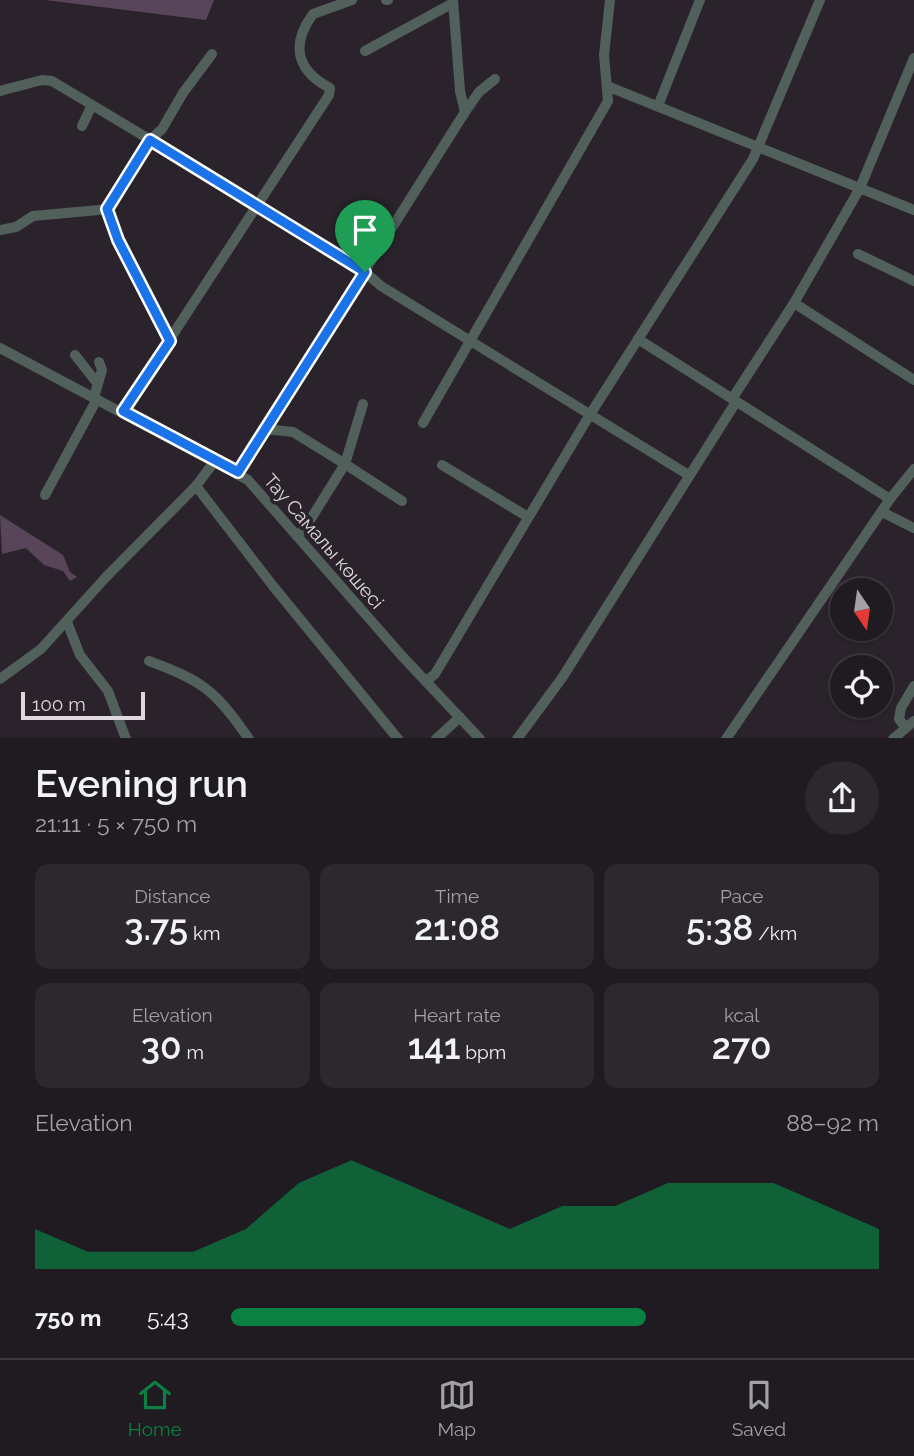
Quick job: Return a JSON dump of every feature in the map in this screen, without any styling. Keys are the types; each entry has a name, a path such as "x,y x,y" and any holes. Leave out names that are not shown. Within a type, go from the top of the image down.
{"street":[{"path":"123,411 260,205 332,87 308,74 302,66 299,51 313,14 352,0"},
{"path":"423,423 608,101 604,55 610,0"},
{"path":"658,106 700,0"},
{"path":"426,681 435,674 589,416 759,147 820,0"},
{"path":"365,51 453,1 460,91 465,112"},
{"path":"107,209 150,140 162,129 183,93 212,54"},
{"path":"517,738 562,678 794,303 860,188 914,58"},
{"path":"238,472 465,112 479,92 495,79"},
{"path":"0,91 42,80 52,81 260,205 365,272 381,286 687,474"},
{"path":"607,86 914,211"},
{"path":"82,126 92,105"},
{"path":"0,230 16,227 33,216 107,209"},
{"path":"107,209 118,240 170,341"},
{"path":"858,254 914,281"},
{"path":"794,303 914,380"},
{"path":"638,339 869,483 890,499"},
{"name":"Тау Самалы көшесі","path":"0,348 123,411 214,462 238,472 480,738"},
{"path":"75,355 97,383"},
{"path":"45,495 95,398 102,370 100,362"},
{"path":"297,536 307,525 345,464 363,404"},
{"path":"265,429 293,432 402,501"},
{"path":"0,679 41,649 107,576 196,486 214,462"},
{"path":"442,465 528,517"},
{"path":"726,738 890,499 914,469"},
{"path":"196,486 336,665 398,738"},
{"path":"882,512 914,528"},
{"path":"67,622 80,655 108,691 126,738"},
{"path":"149,661 192,677 220,699 248,738"},
{"path":"911,723 899,719 901,708 914,685"},
{"path":"436,738 460,717"},
{"path":"893,738 911,723"}],"shaded area":[{"path":"45,0 214,0 206,20"},
{"path":"0,515 63,555 70,572 77,577 70,581 63,571 44,565 26,548 2,554"}],"route":[{"path":"150,140 260,205 365,272 238,472 214,462 123,411 170,341 118,240 107,209 110,209 150,140"}]}
